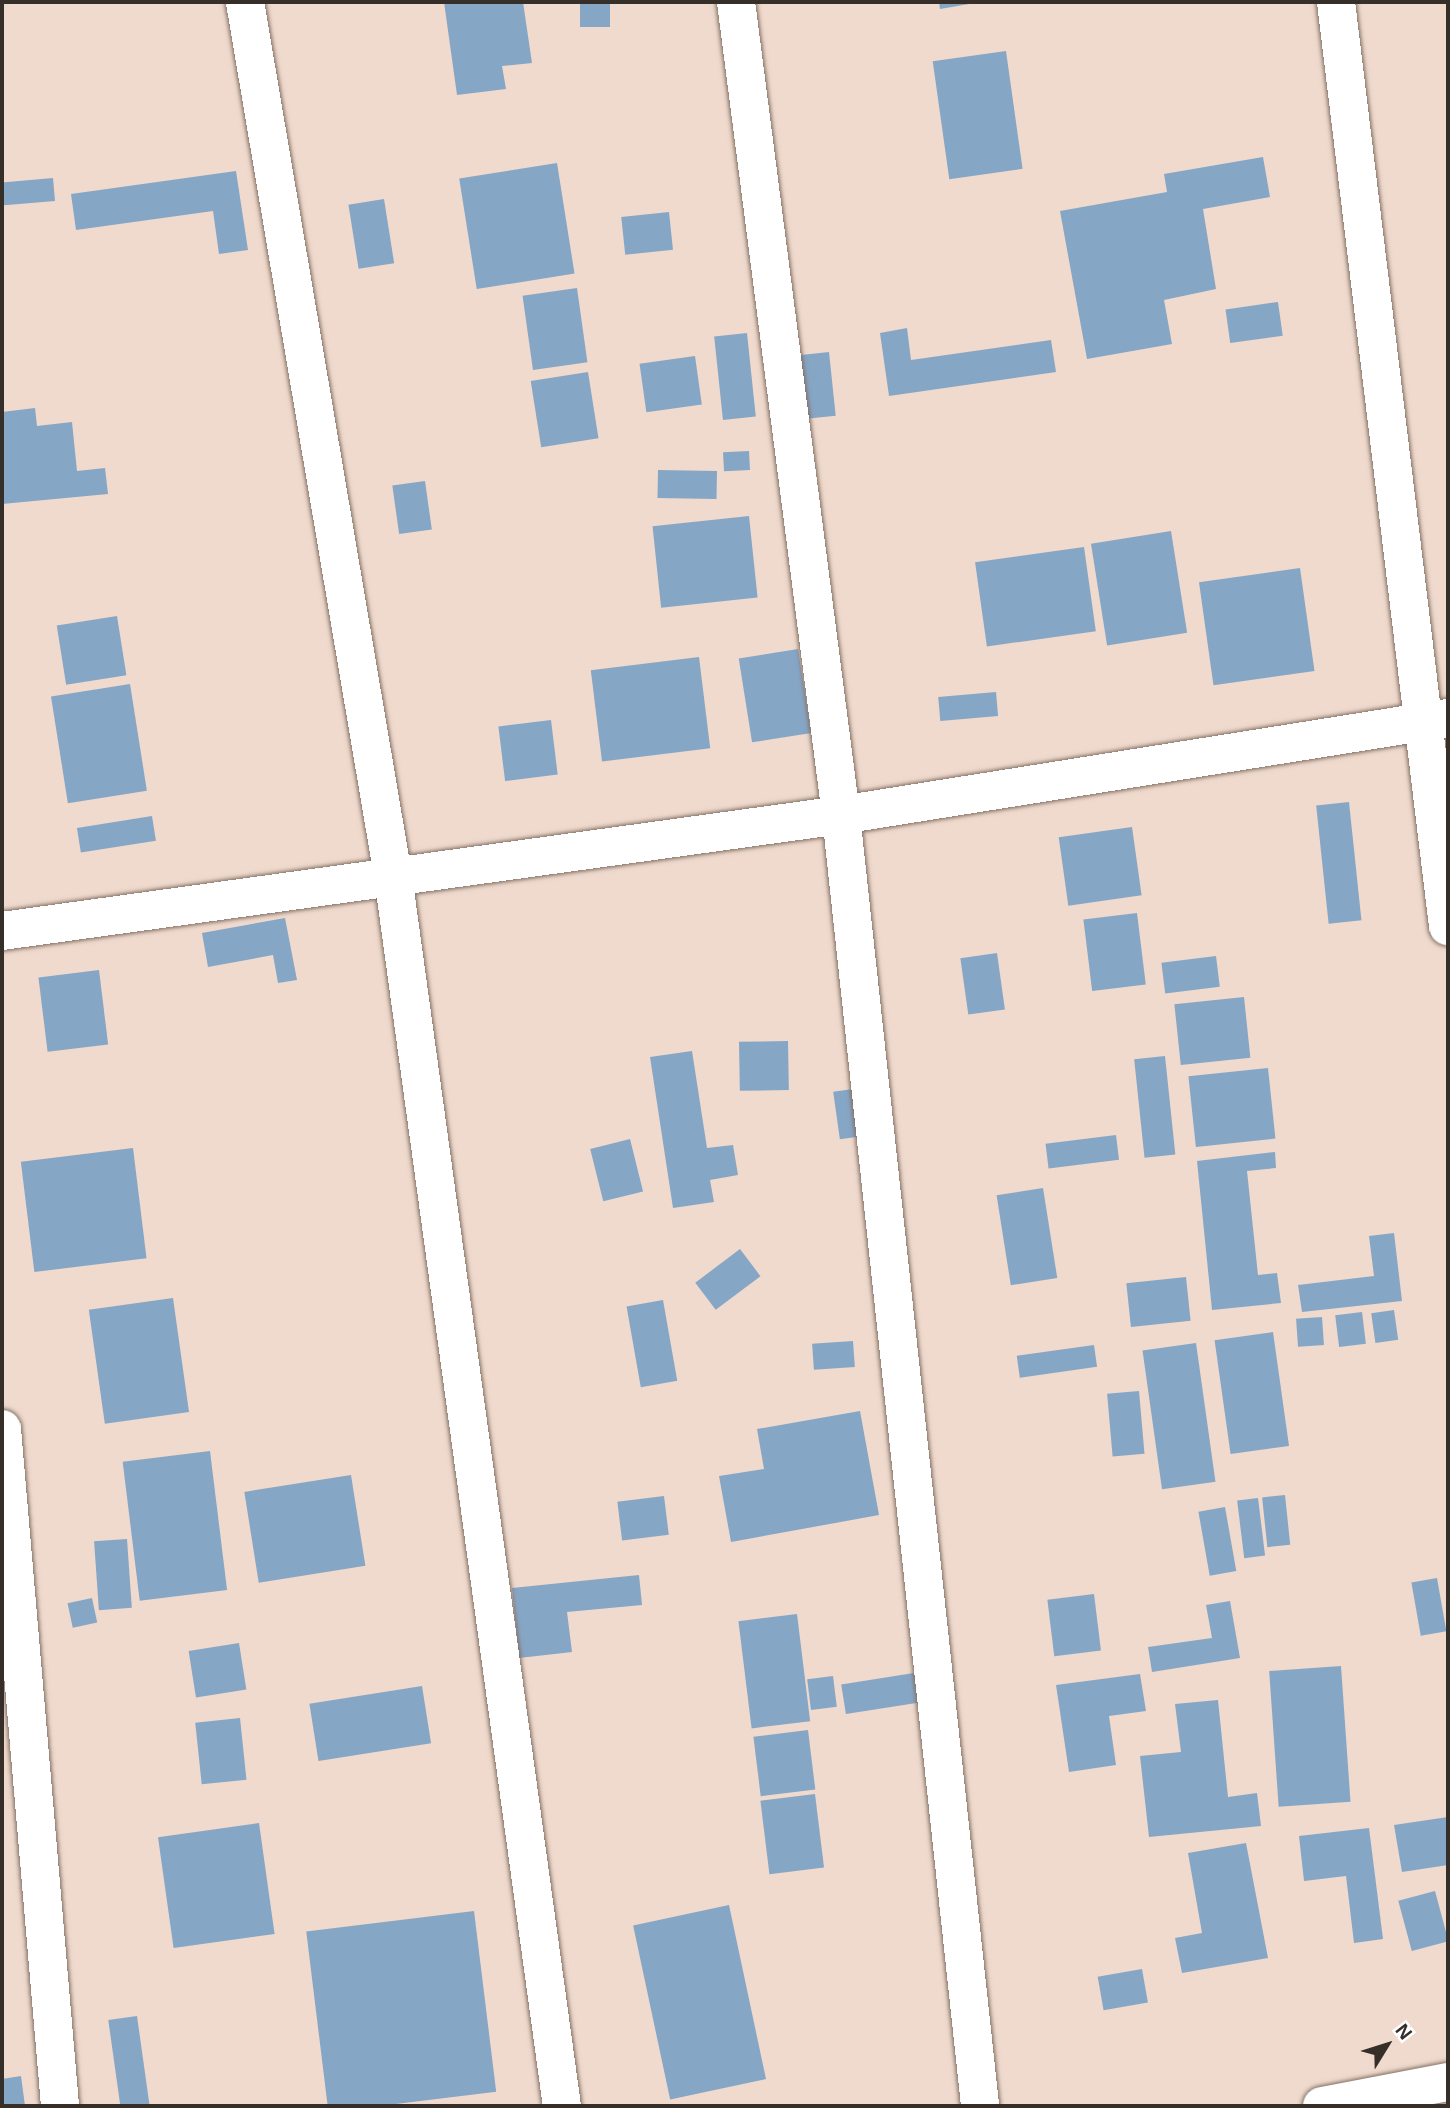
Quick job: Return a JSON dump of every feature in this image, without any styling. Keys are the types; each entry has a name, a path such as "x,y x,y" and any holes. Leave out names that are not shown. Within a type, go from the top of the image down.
{"street":[{"path":"245,2 393,876 562,2106"},
{"path":"736,2 841,815 980,2106"},
{"path":"1336,2 1435,720 1448,926"},
{"path":"2,931 841,815 1435,720"},
{"path":"2,1429 60,2106"},
{"path":"1322,2106 1448,2082"}],"building":[{"path":"444,2 523,2 532,63 502,66 506,89 457,95"},
{"path":"580,2 610,2 610,27 580,27"},
{"path":"939,2 975,2 975,3 940,9"},
{"path":"1006,51 1023,169 949,179 933,61"},
{"path":"1263,157 1270,197 1203,209 1216,289 1164,300 1172,344 1087,359 1060,211 1167,192 1164,174"},
{"path":"557,163 575,274 477,289 459,178"},
{"path":"236,171 248,250 219,254 213,211 76,230 71,194"},
{"path":"53,178 55,201 4,205 2,182"},
{"path":"384,199 394,263 359,269 348,205"},
{"path":"669,212 673,250 625,255 621,217"},
{"path":"577,288 587,362 533,370 523,296"},
{"path":"1278,302 1283,336 1230,343 1226,309"},
{"path":"907,328 911,360 1051,340 1056,372 889,396 880,333"},
{"path":"747,333 756,417 723,420 714,336"},
{"path":"829,352 836,416 794,420 787,356"},
{"path":"695,356 702,405 646,412 640,364"},
{"path":"588,372 598,438 541,447 531,381"},
{"path":"35,408 37,426 72,422 77,471 105,468 108,494 2,504 2,412"},
{"path":"749,451 750,470 724,471 723,452"},
{"path":"658,470 717,471 717,499 658,498"},
{"path":"425,481 432,530 399,534 392,486"},
{"path":"749,516 758,598 661,608 653,526"},
{"path":"1171,531 1187,633 1107,645 1091,544"},
{"path":"1084,547 1096,631 987,646 975,562"},
{"path":"1300,568 1314,671 1213,685 1199,582"},
{"path":"117,616 126,675 66,685 57,626"},
{"path":"798,649 811,733 752,742 739,658"},
{"path":"699,657 710,748 602,762 591,670"},
{"path":"130,684 147,791 68,803 51,697"},
{"path":"996,692 998,716 940,721 938,697"},
{"path":"551,720 558,775 505,781 498,726"},
{"path":"1349,802 1361,920 1329,924 1316,805"},
{"path":"152,816 156,841 81,853 77,828"},
{"path":"1132,827 1142,895 1068,906 1059,837"},
{"path":"1137,913 1146,984 1092,991 1083,920"},
{"path":"285,918 297,980 278,983 273,955 208,967 202,933"},
{"path":"997,953 1005,1009 968,1015 960,958"},
{"path":"1216,956 1220,987 1165,993 1161,963"},
{"path":"99,970 108,1044 48,1052 38,977"},
{"path":"1244,997 1250,1058 1181,1065 1174,1004"},
{"path":"788,1041 789,1090 740,1091 739,1042"},
{"path":"692,1051 707,1148 733,1145 738,1175 710,1180 714,1202 673,1208 650,1057"},
{"path":"1165,1056 1175,1154 1145,1158 1134,1059"},
{"path":"1268,1068 1275,1139 1196,1147 1188,1076"},
{"path":"853,1089 860,1137 840,1139 833,1092"},
{"path":"1116,1135 1119,1160 1049,1168 1046,1144"},
{"path":"630,1139 643,1191 603,1201 590,1149"},
{"path":"133,1148 147,1258 34,1272 21,1162"},
{"path":"1275,1152 1276,1168 1247,1171 1258,1275 1277,1273 1281,1303 1212,1310 1197,1161"},
{"path":"1043,1188 1057,1278 1011,1285 997,1195"},
{"path":"1394,1233 1402,1301 1302,1312 1298,1285 1374,1276 1369,1236"},
{"path":"740,1249 760,1276 716,1310 695,1283"},
{"path":"1186,1277 1191,1321 1131,1327 1126,1283"},
{"path":"173,1298 189,1412 105,1424 89,1310"},
{"path":"663,1300 677,1381 641,1387 627,1306"},
{"path":"1394,1310 1398,1340 1375,1343 1371,1313"},
{"path":"1362,1312 1366,1344 1339,1347 1335,1315"},
{"path":"1322,1317 1324,1345 1298,1347 1296,1319"},
{"path":"1273,1332 1289,1446 1231,1454 1215,1340"},
{"path":"853,1341 855,1367 814,1370 812,1344"},
{"path":"1196,1343 1215,1482 1162,1489 1143,1351"},
{"path":"1094,1345 1097,1367 1020,1378 1017,1356"},
{"path":"1139,1391 1144,1454 1113,1457 1107,1394"},
{"path":"860,1411 879,1515 731,1542 719,1476 764,1469 757,1429"},
{"path":"210,1451 227,1590 140,1601 123,1462"},
{"path":"351,1475 365,1566 259,1583 244,1492"},
{"path":"1285,1495 1290,1545 1267,1547 1262,1497"},
{"path":"664,1496 669,1535 622,1540 617,1502"},
{"path":"1258,1498 1265,1556 1244,1558 1237,1501"},
{"path":"1225,1507 1236,1571 1210,1576 1198,1512"},
{"path":"127,1539 132,1608 99,1610 94,1541"},
{"path":"639,1575 642,1605 567,1612 572,1652 519,1658 512,1588"},
{"path":"1437,1578 1446,1631 1421,1636 1411,1583"},
{"path":"1094,1594 1101,1651 1054,1656 1047,1600"},
{"path":"92,1598 97,1622 73,1628 68,1603"},
{"path":"1230,1601 1240,1658 1152,1672 1148,1647 1212,1638 1206,1605"},
{"path":"797,1614 810,1721 752,1728 738,1621"},
{"path":"239,1643 246,1689 196,1697 189,1651"},
{"path":"1341,1666 1350,1802 1279,1807 1269,1671"},
{"path":"939,1669 944,1699 846,1714 841,1684"},
{"path":"1140,1674 1146,1711 1109,1716 1116,1765 1069,1772 1056,1685"},
{"path":"833,1676 837,1707 811,1710 807,1679"},
{"path":"422,1686 431,1743 318,1761 309,1704"},
{"path":"1218,1700 1228,1797 1257,1793 1261,1826 1149,1837 1140,1756 1181,1752 1175,1704"},
{"path":"240,1718 246,1780 202,1784 195,1723"},
{"path":"808,1730 815,1790 761,1796 753,1737"},
{"path":"815,1794 824,1867 769,1874 760,1801"},
{"path":"1448,1817 1448,1865 1402,1872 1394,1825"},
{"path":"259,1823 275,1934 174,1948 158,1837"},
{"path":"1369,1828 1383,1939 1354,1943 1346,1876 1304,1881 1299,1836"},
{"path":"1246,1843 1268,1958 1182,1973 1175,1938 1202,1933 1188,1853"},
{"path":"1435,1891 1448,1941 1412,1951 1398,1901"},
{"path":"729,1905 766,2079 670,2099 633,1925"},
{"path":"474,1911 496,2092 379,2106 328,2106 306,1932"},
{"path":"1142,1969 1148,2002 1104,2010 1098,1977"},
{"path":"137,2016 150,2106 120,2106 108,2020"},
{"path":"21,2076 25,2106 2,2106 2,2079"}]}
